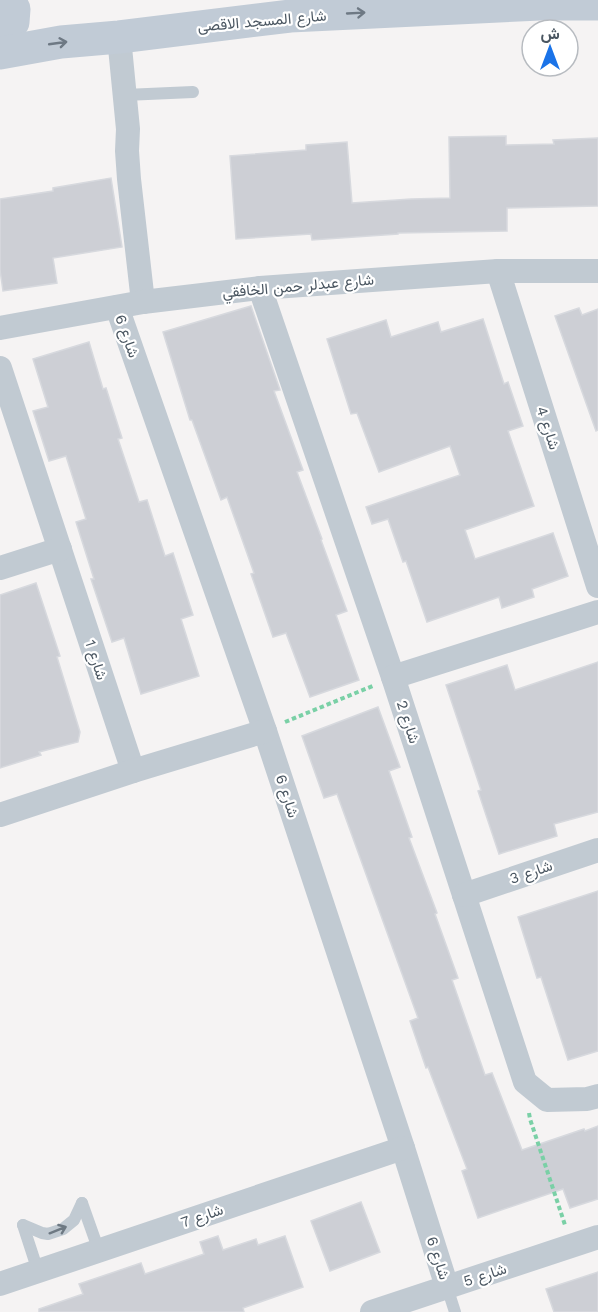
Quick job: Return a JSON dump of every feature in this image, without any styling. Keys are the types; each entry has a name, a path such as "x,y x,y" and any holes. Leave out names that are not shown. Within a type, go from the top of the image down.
{"main road":[{"path":"0,30 13,22 14,9 8,0"},
{"path":"203,0 205,4 219,10 290,16"},
{"name":"شارع المسجد الاقصى","path":"0,53 61,42 290,16 540,4 598,4"}],"street":[{"path":"119,37 128,129 129,179 143,302"},
{"name":"شارع عبدلر حمن الخافقي","path":"0,328 143,302 260,288 498,271 598,271"},
{"name":"شارع 4","path":"498,271 598,586"},
{"name":"شارع 2","path":"260,288 393,677 525,1082"},
{"name":"شارع 6","path":"117,307 265,731 447,1287"},
{"name":"شارع 1","path":"0,368 133,771"},
{"path":"0,568 60,549"},
{"path":"393,677 598,612"},
{"path":"0,815 265,731"},
{"name":"شارع 3","path":"464,895 598,850"},
{"path":"525,1082 547,1100 587,1100 598,1096"},
{"name":"شارع 7","path":"0,1284 403,1148"},
{"name":"شارع 5","path":"372,1312 598,1237"}],"lane":[{"path":"125,96 193,92"},
{"path":"38,1271 23,1225 48,1234 63,1229 74,1220 82,1203 99,1251"},
{"path":"447,1287 455,1312"}],"path":[{"path":"265,731 393,677"},
{"path":"525,1082 530,1119 572,1246"}],"building":[{"path":"506,136 506,145 554,144 553,140 598,138 598,206 507,208 507,231 398,233 312,240 311,234 236,239 230,156 306,150 306,145 347,142 352,203 450,198 449,137"},
{"path":"111,178 122,247 53,258 57,283 3,291 0,270 0,199 53,191 53,188"},
{"path":"251,306 280,390 274,391 303,470 297,472 347,611 336,615 359,680 310,697 286,633 273,637 251,574 254,573 227,497 221,500 192,420 190,420 163,332"},
{"path":"579,308 582,315 598,309 598,430 596,431 555,316"},
{"path":"483,319 504,384 508,382 523,426 508,431 534,506 465,530 475,559 553,533 568,576 532,589 534,597 502,608 499,597 427,622 406,561 403,562 388,519 372,524 366,507 460,475 450,446 379,472 357,413 351,414 327,339 386,320 391,337 438,322 441,332"},
{"path":"89,342 103,389 106,388 122,438 118,439 139,502 147,500 165,556 173,553 193,615 181,619 199,676 141,694 124,638 112,642 91,579 94,579 76,522 86,519 66,456 49,461 33,411 48,407 33,359"},
{"path":"36,583 60,656 57,657 80,732 78,742 39,752 41,755 0,768 0,595"},
{"path":"598,662 598,812 554,824 557,836 499,854 478,791 481,790 446,685 507,665 515,690"},
{"path":"378,707 400,767 389,771 412,837 409,838 458,978 452,980 485,1075 492,1073 522,1150 598,1126 598,1199 570,1208 563,1189 478,1218 462,1171 467,1169 428,1067 426,1068 410,1021 418,1018 337,794 324,798 302,736"},
{"path":"598,891 598,1051 568,1060 541,977 537,978 518,917"},
{"path":"361,1202 380,1252 330,1271 311,1221"},
{"path":"218,1236 223,1250 256,1239 258,1245 285,1236 303,1287 243,1308 244,1312 39,1312 39,1309 83,1294 79,1284 141,1263 145,1274 204,1254 200,1242"},
{"path":"598,1272 598,1312 554,1312 546,1289"}]}
